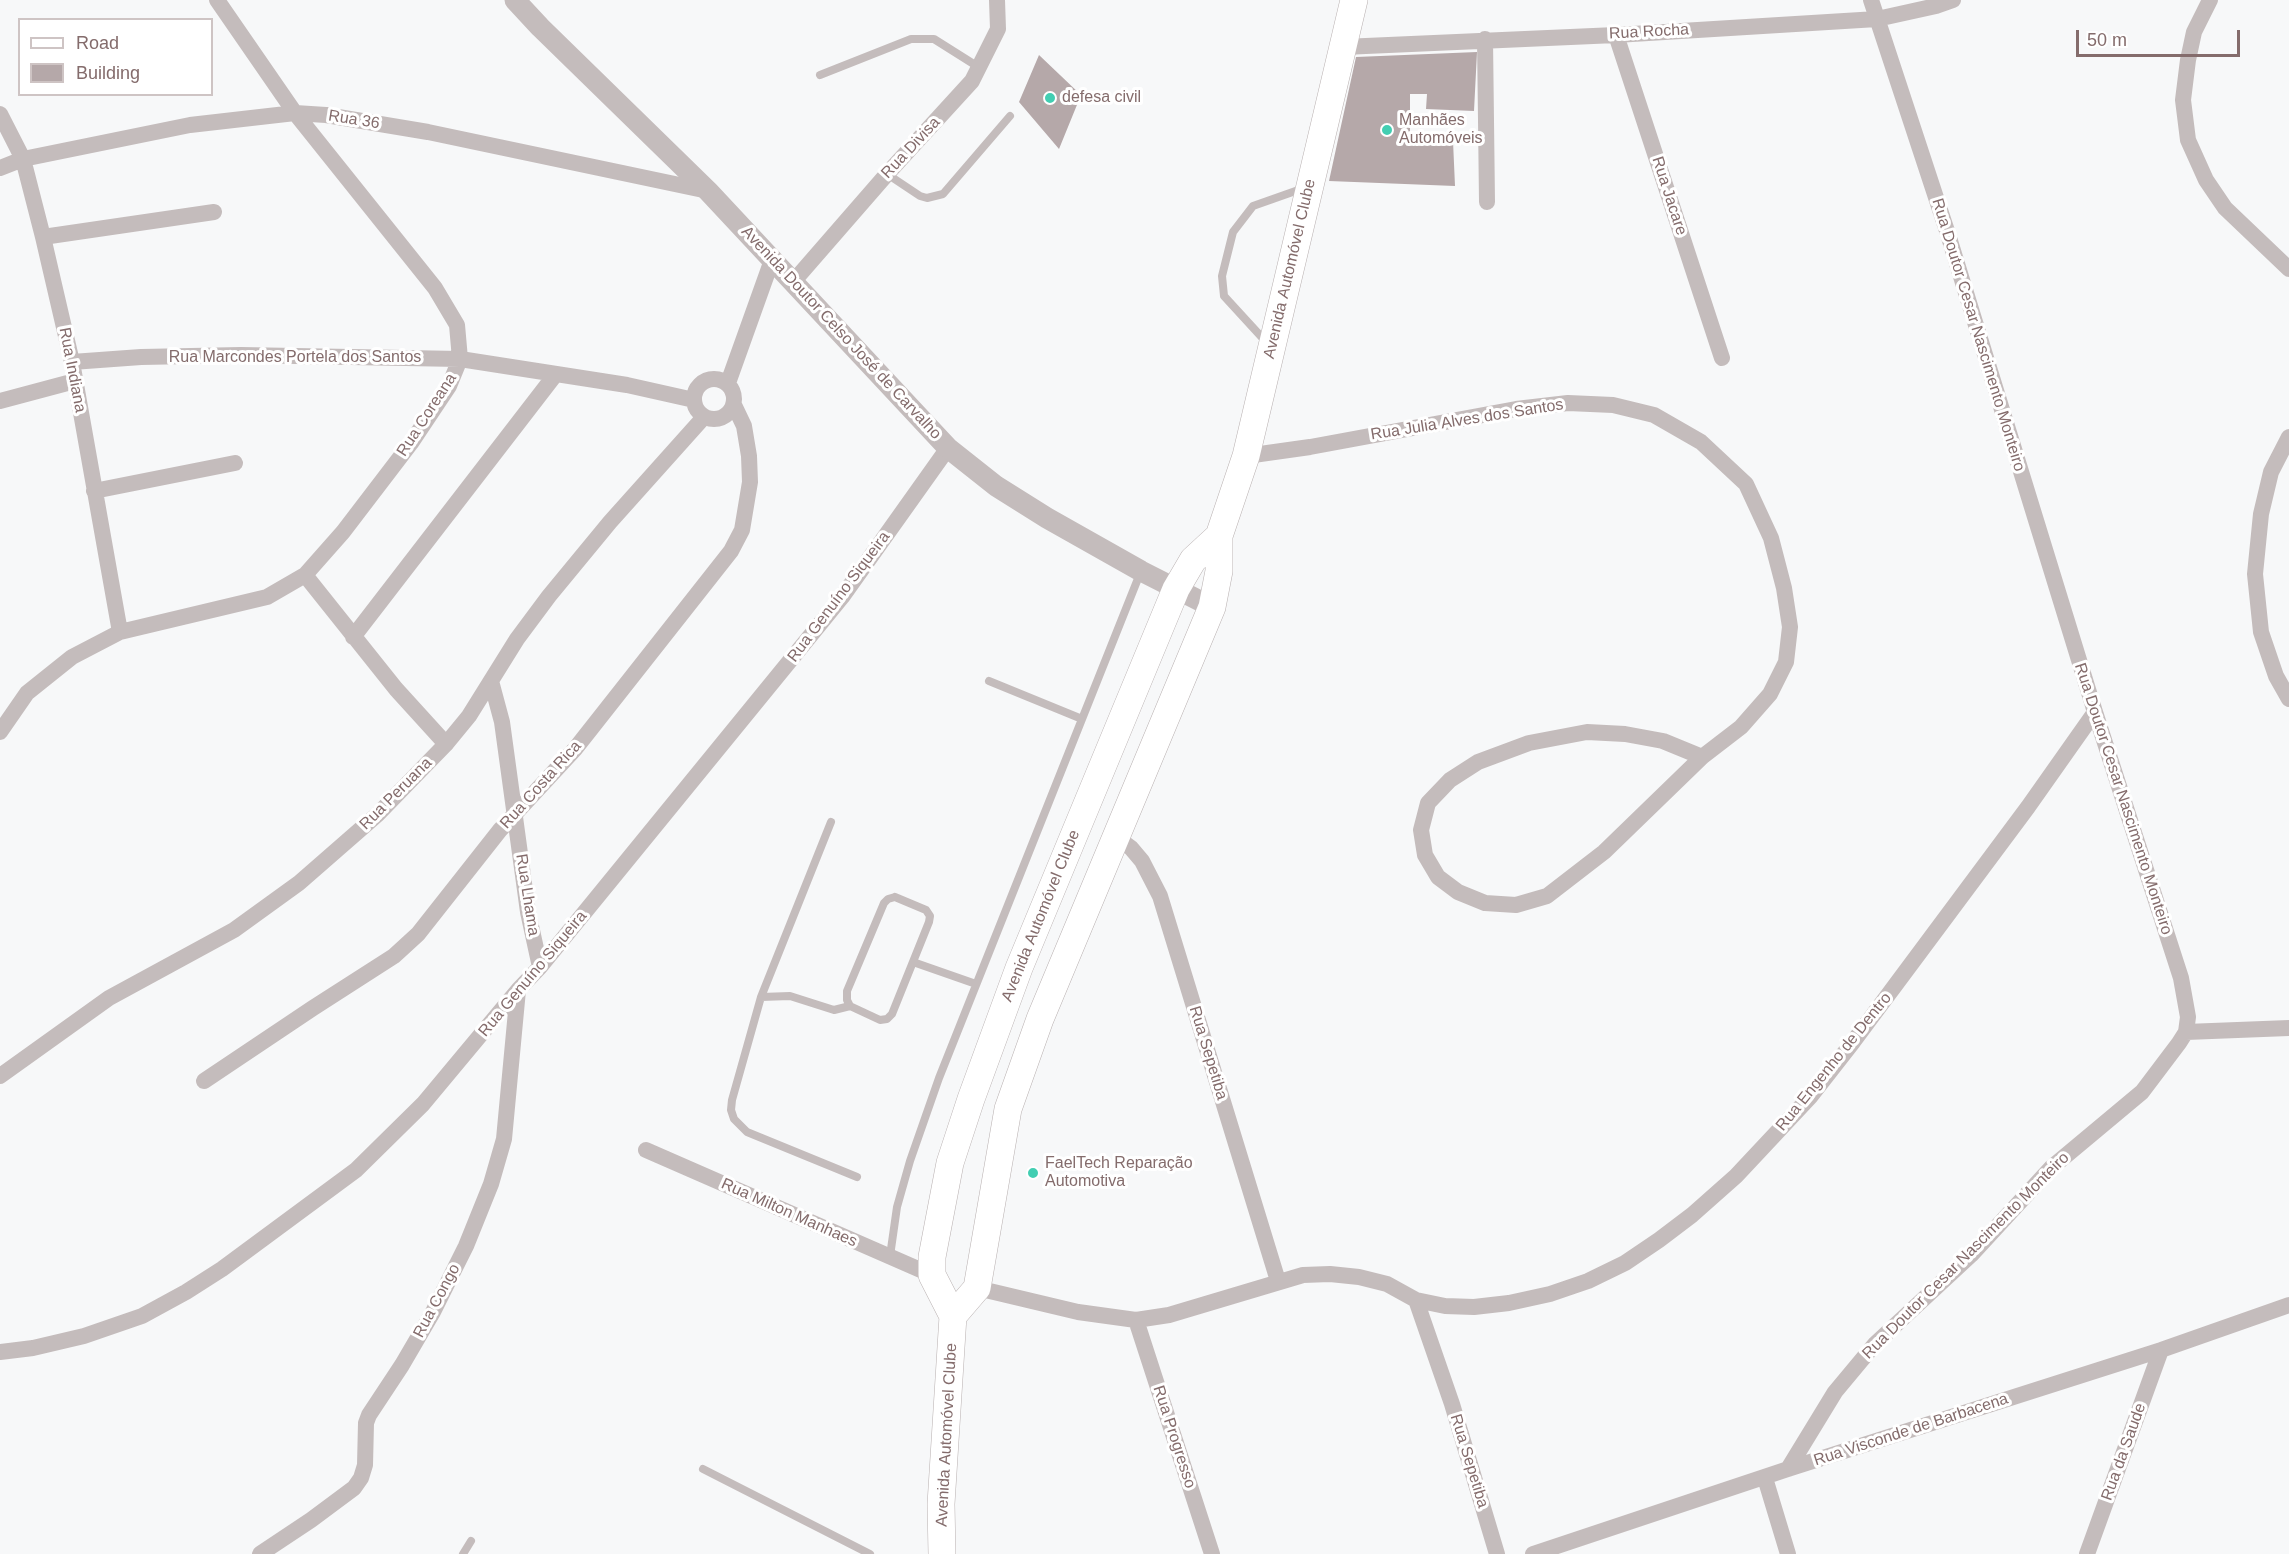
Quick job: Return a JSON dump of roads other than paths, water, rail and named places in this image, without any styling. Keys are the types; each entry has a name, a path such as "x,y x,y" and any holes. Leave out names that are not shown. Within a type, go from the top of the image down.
{"main road":[{"name":"Avenida Automóvel Clube","path":"942,1554 941,1504 953,1316 976,1288 1008,1108 1040,1020 1212,607 1219,571 1219,536 1246,456 1354,0"},
{"name":"Avenida Automóvel Clube","path":"932,1275 932,1257 950,1163 1005,1004 1176,589 1193,560 1219,536"},
{"path":"1091,795 1099,820 1116,837"},
{"path":"1005,1004 1040,1020"},
{"path":"932,1275 953,1316"}],"street":[{"name":"Rua Coreana","path":"0,732 27,693 72,657 120,632 267,597 305,575 343,532 411,443 450,386 460,359 457,325 435,288 295,113 217,0"},
{"name":"Avenida Doutor Celso José de Carvalho","path":"515,0 708,191 948,448 996,486 1141,571 1212,607"},
{"name":"Rua Divisa","path":"793,282 972,81 981,68 998,29 998,0"},
{"name":"Rua Doutor Cesar Nascimento Monteiro","path":"1788,1469 1835,1392 1875,1344 1971,1255 2051,1168 2142,1092 2186,1032 2188,1017 2181,978 2095,712 1947,231 1871,0"},
{"name":"Rua Rocha","path":"1342,47 1877,19 1953,0"},
{"path":"2210,0 2194,32 2188,60 2183,100 2188,140 2206,180 2225,208 2289,269"},
{"name":"Rua Jacare","path":"1616,34 1722,358"},
{"path":"1485,39 1487,202"},
{"name":"Rua 36","path":"0,168 23,159 190,125 295,113 327,114 428,132 708,191"},
{"name":"Rua Indiana","path":"0,114 23,159 72,362 120,632"},
{"path":"43,237 214,212"},
{"path":"728,383 772,260"},
{"name":"Rua Marcondes Portela dos Santos","path":"72,362 141,357 241,355 460,359 639,387 694,400"},
{"path":"353,637 555,375"},
{"path":"717,378 728,383 734,393 734,405 731,410 722,418 704,417 695,407 696,388 705,380 717,378"},
{"path":"0,401 75,381"},
{"name":"Rua Julia Alves dos Santos","path":"1246,456 1310,447 1516,409 1568,403 1613,405 1654,415 1701,442 1746,484 1771,538 1784,588 1790,627 1786,662 1770,694 1741,727 1702,757 1604,852 1547,896 1516,905 1485,903 1458,892 1438,877 1425,855 1421,831 1428,802 1450,780 1478,762 1529,742 1587,732 1625,734 1663,741 1702,757"},
{"name":"Rua Costa Rica","path":"204,1081 394,956 418,934 515,813 575,749 730,551 742,530 750,482 749,456 744,426 734,405"},
{"name":"Rua Peruana","path":"0,1076 110,998 234,930 298,883 378,814 446,744 469,716 517,639 549,596 610,522 704,417"},
{"path":"2289,437 2271,472 2261,514 2255,574 2260,632 2276,676 2289,699"},
{"name":"Rua Genuíno Siqueira","path":"0,1352 33,1348 84,1336 142,1316 222,1269 356,1170 423,1104 540,967 842,597 948,448"},
{"path":"94,491 235,463"},
{"path":"305,575 396,690 446,744"},
{"name":"Rua Lhama","path":"491,681 502,722 528,912 540,967"},
{"name":"Rua Engenho de Dentro","path":"1278,1281 1304,1275 1330,1274 1359,1277 1387,1284 1416,1300 1474,1307 1509,1303 1550,1293 1588,1281 1625,1263 1692,1215 1744,1168 1817,1088 2028,807 2095,712"},
{"name":"Rua Sepetiba","path":"1116,837 1131,848 1142,861 1160,896 1278,1281"},
{"name":"Rua Congo","path":"260,1554 354,1488 361,1478 364,1466 365,1431 369,1414 402,1365 433,1312 466,1246 491,1184 504,1139 518,990"},
{"path":"2186,1032 2289,1028"},
{"name":"Rua Milton Manhaes","path":"646,1150 932,1275"},
{"path":"976,1288 1078,1312 1136,1320 1169,1315 1278,1281"},
{"name":"Rua Sepetiba","path":"1416,1300 1452,1404 1497,1554"},
{"name":"Rua Visconde de Barbacena","path":"1533,1554 1788,1469 2162,1350 2289,1305"},
{"name":"Rua Progresso","path":"1136,1320 1212,1554"},
{"name":"Rua da Saude","path":"2086,1554 2162,1350"},
{"path":"1765,1478 1788,1554"}],"lane":[{"path":"819,75 911,39 934,39 981,68"},
{"path":"887,174 920,196 927,198 943,194 1010,116"},
{"path":"1271,347 1224,296 1222,276 1233,232 1253,206 1310,185"},
{"path":"890,1256 893,1228 910,1161 939,1078 1141,571"},
{"path":"989,681 1082,718"},
{"path":"831,822 761,997 732,1100 734,1119 747,1132 857,1177"},
{"path":"895,897 926,910 930,916 913,962 892,1014 887,1019 879,1020 850,1006 847,1000 848,991 884,903 888,899 895,897"},
{"path":"913,962 976,984"},
{"path":"761,997 790,996 834,1010 850,1006"},
{"path":"703,1469 870,1554"},
{"path":"463,1554 471,1541"}],"place":[{"name":"defesa civil","path":"1050,98"},
{"name":"Manhães Automóveis","path":"1387,130"},
{"name":"FaelTech Reparação Automotiva","path":"1033,1173"}]}
